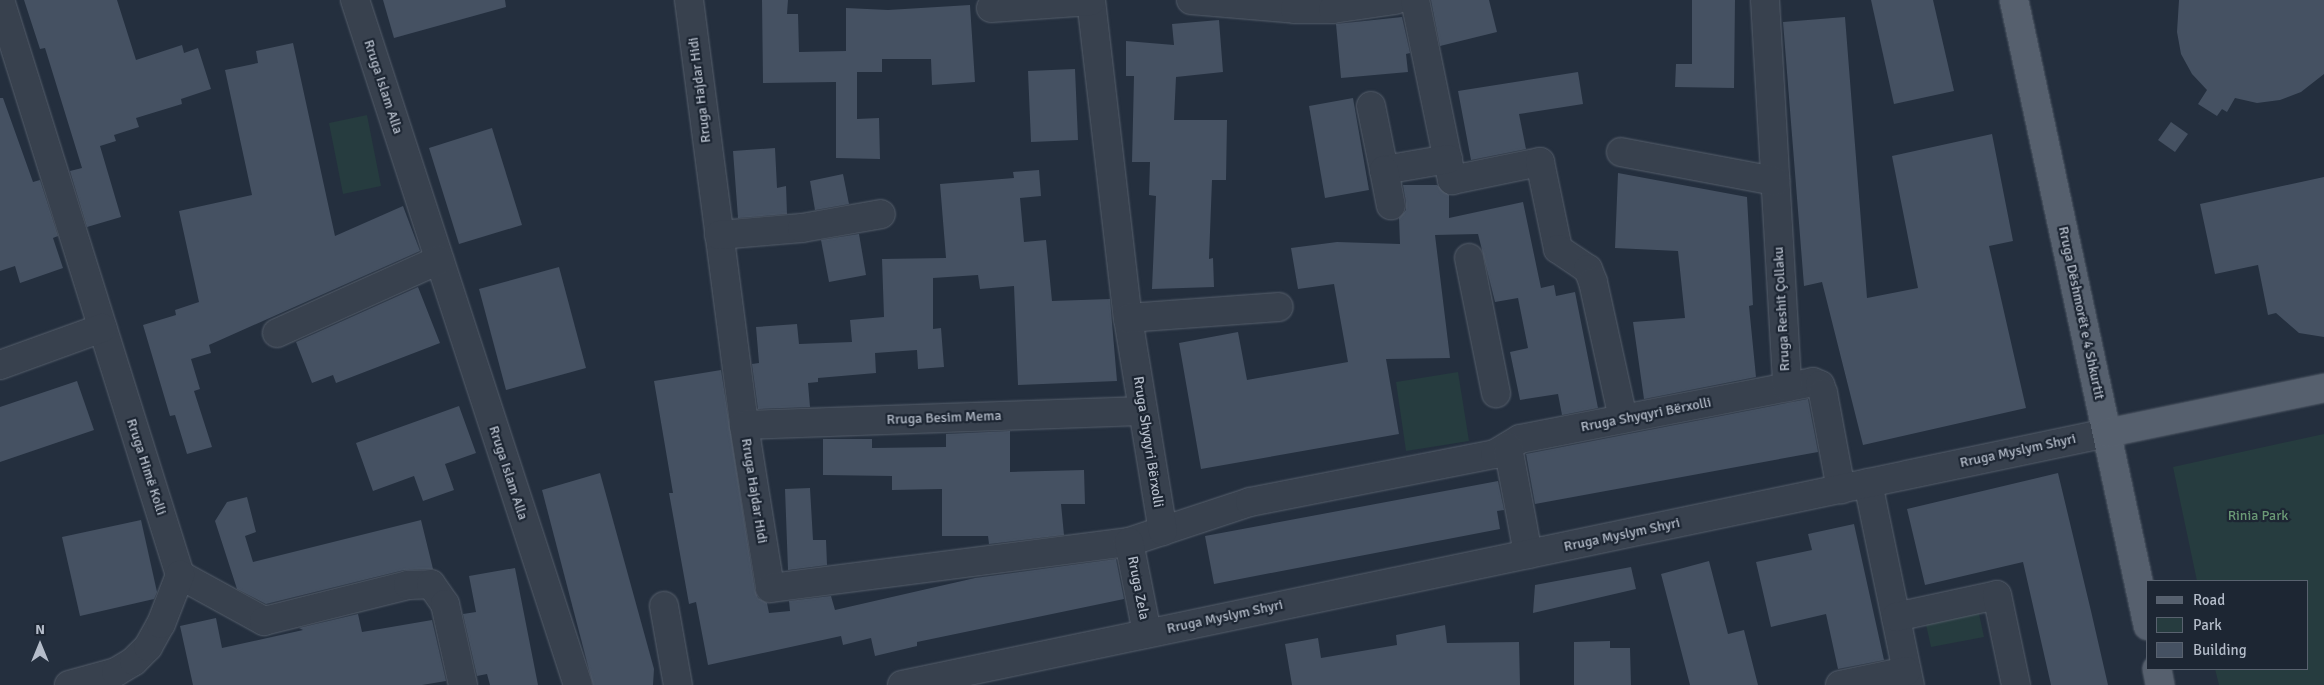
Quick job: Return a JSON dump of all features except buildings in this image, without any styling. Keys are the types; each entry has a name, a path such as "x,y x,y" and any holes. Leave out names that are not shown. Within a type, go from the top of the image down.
{"main road":[{"name":"Rruga Dëshmorët e 4 Shkurtit","path":"2014,0 2146,617"},
{"name":"Rruga Myslym Shyri","path":"2107,433 2324,388"},
{"path":"2157,670 2160,685"}],"street":[{"name":"Rruga Himë Kolli","path":"0,0 180,574"},
{"name":"Rruga Islam Alla","path":"356,0 578,685"},
{"name":"Rruga Hajdar Hidi","path":"689,0 744,426 770,588 1129,542 1163,531"},
{"path":"1191,0 1295,9 1395,0"},
{"path":"1415,0 1452,180 1540,162 1558,248 1588,269 1594,282 1623,419"},
{"name":"Rruga Reshit Çollaku","path":"1765,0 1787,387 1813,382 1820,385 1841,488"},
{"path":"991,8 1091,1"},
{"name":"Rruga Shyqyri Bërxolli","path":"1091,1 1128,318 1163,531 1250,502 1495,454 1520,440 1787,387"},
{"path":"1371,106 1391,205"},
{"path":"1621,152 1775,181"},
{"path":"1384,170 1448,159"},
{"path":"718,235 802,228 881,214"},
{"path":"1469,258 1496,393"},
{"path":"277,333 439,260"},
{"path":"1128,318 1278,307"},
{"path":"0,365 102,328"},
{"name":"Rruga Besim Mema","path":"744,426 1144,411"},
{"name":"Rruga Myslym Shyri","path":"914,684 1147,633 2107,433"},
{"path":"1508,447 1528,554"},
{"path":"1840,685 1909,678 1868,483"},
{"name":"Rruga Zela","path":"1129,542 1147,633"},
{"path":"69,685 116,672 134,661 148,647 161,624 180,574 264,621 408,585 431,584 445,604 463,685"},
{"path":"1896,617 1997,595 2016,685"},
{"path":"664,606 678,685"}],"green space":[{"path":"367,115 381,186 343,194 329,123"},
{"path":"1458,372 1469,441 1406,451 1396,382"},
{"name":"Rinia Park","path":"2324,434 2324,685 2219,685 2215,670 2309,670 2309,580 2197,580 2173,467"},
{"path":"1978,609 1984,637 1931,647 1925,620"}]}
